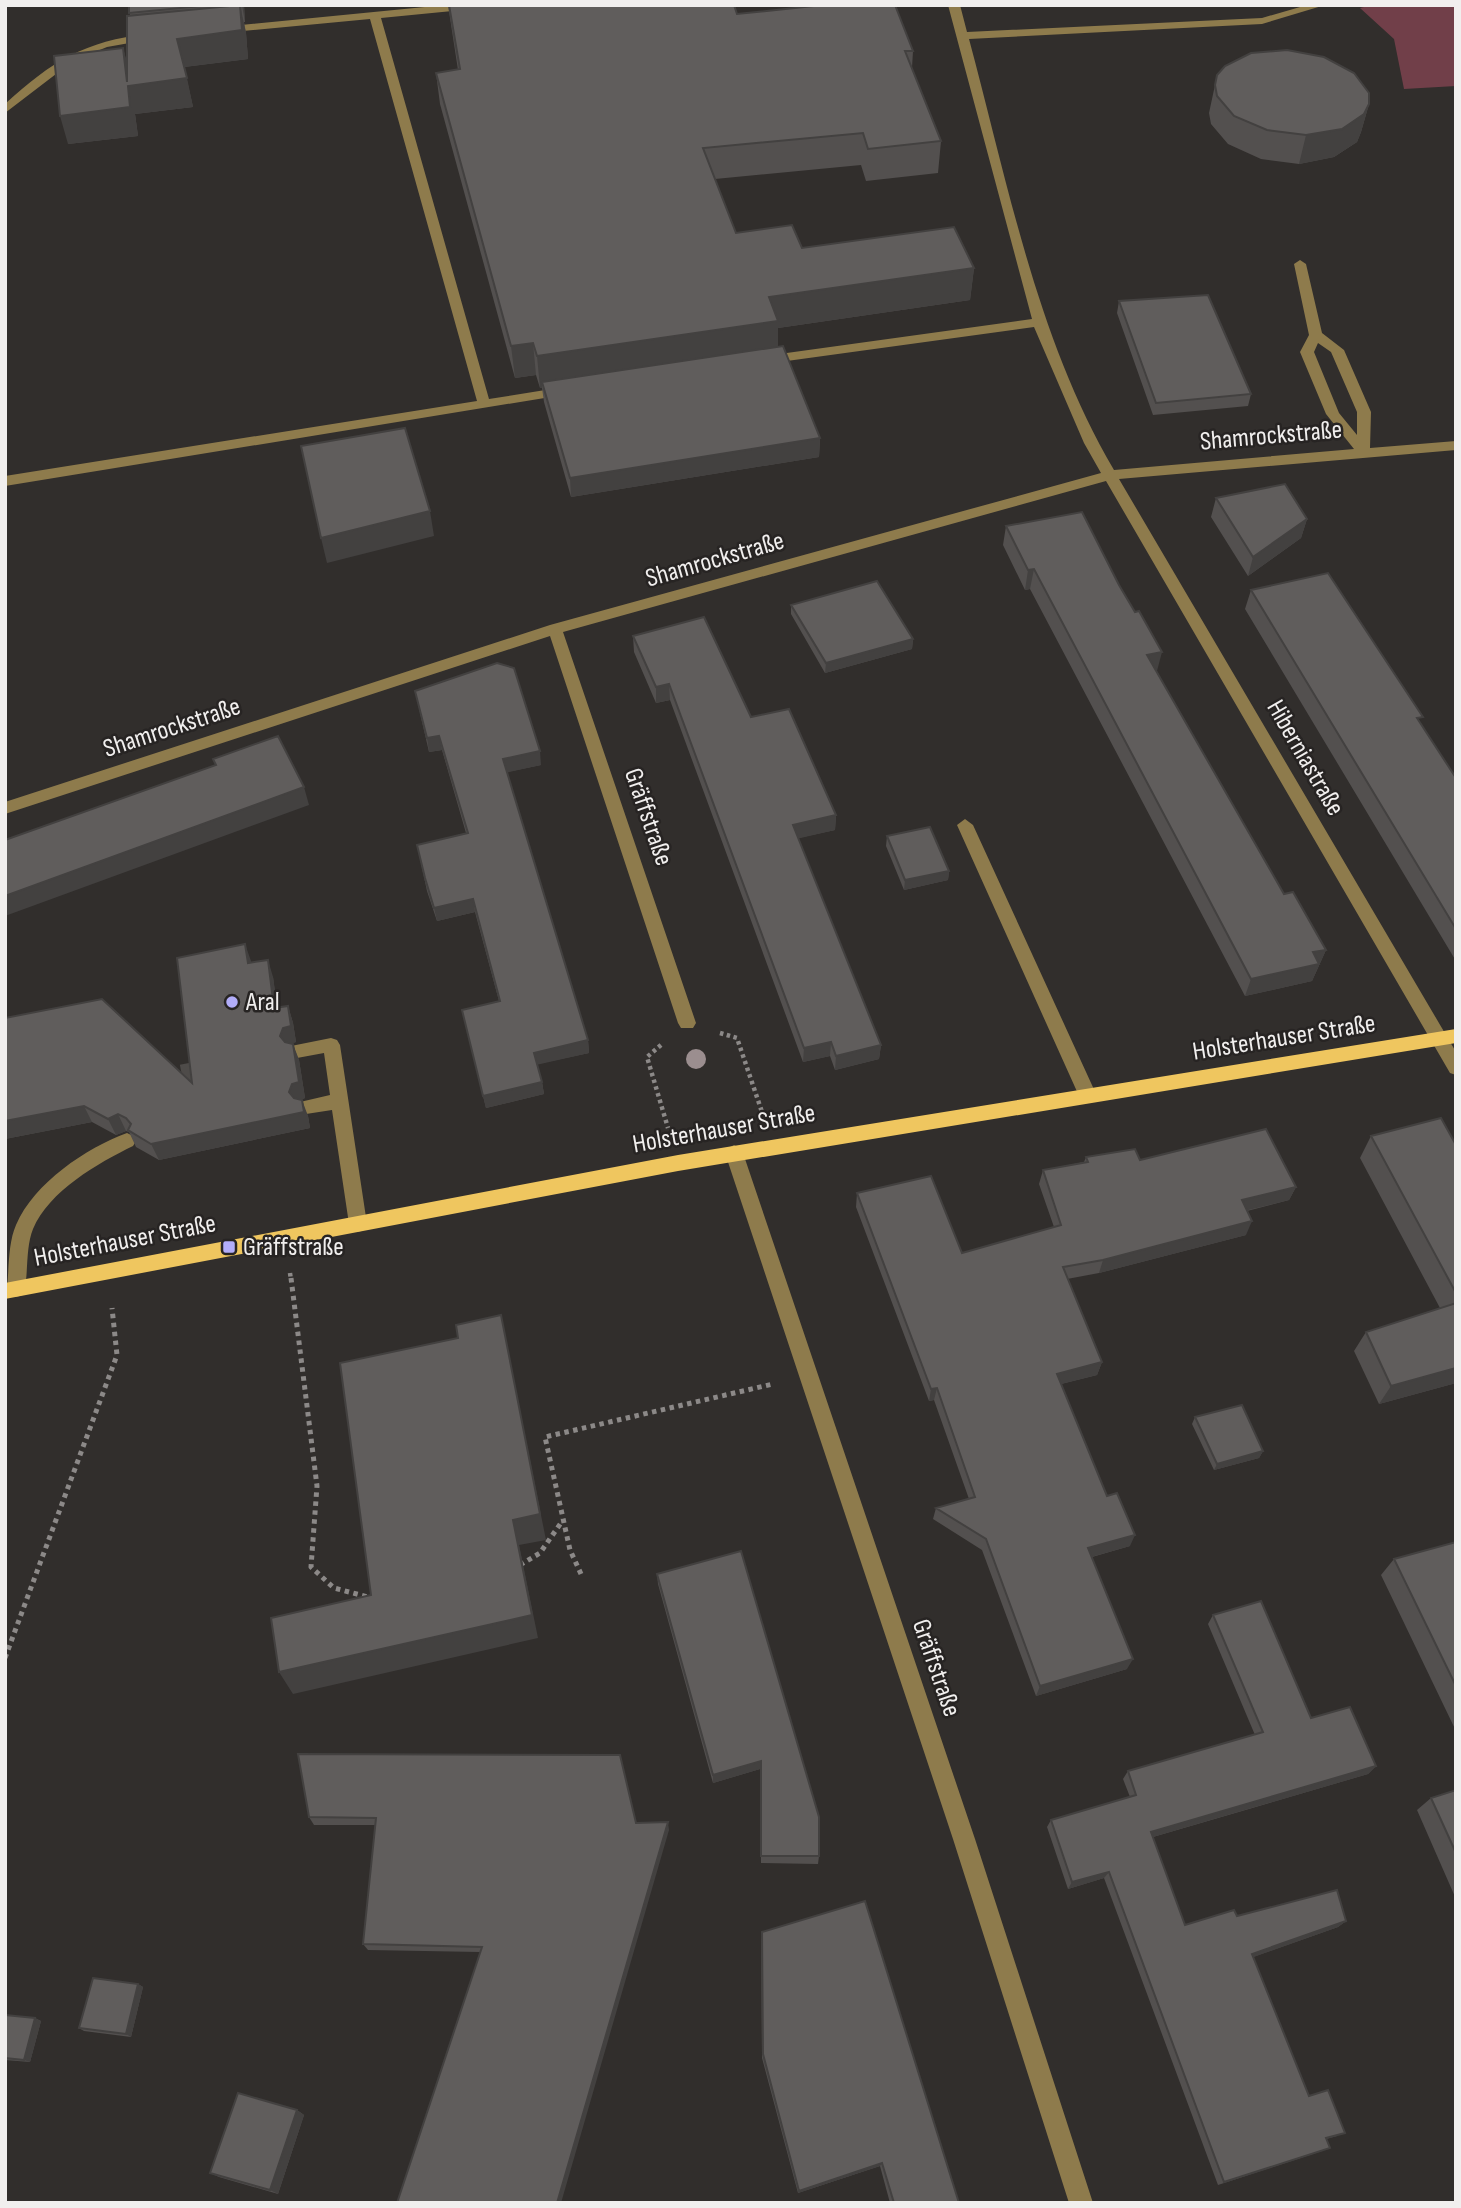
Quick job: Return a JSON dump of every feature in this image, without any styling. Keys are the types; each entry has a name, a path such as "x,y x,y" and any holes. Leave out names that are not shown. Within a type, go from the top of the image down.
{"main road":[{"name":"Holsterhauser Straße","path":"11,1290 773,1146 1447,1037"}],"street":[{"path":"211,31 483,5"},
{"name":"Hiberniastraße","path":"954,5 1039,322 1091,443 1447,1037 1456,1068"},
{"path":"963,36 1262,21 1320,5"},
{"path":"374,15 484,403"},
{"path":"5,110 56,65 74,54 99,45 156,36"},
{"path":"1300,264 1315,335 1307,352 1333,414 1363,452"},
{"path":"754,362 1039,322"},
{"path":"1315,335 1337,350 1364,412 1363,452"},
{"path":"5,481 578,388"},
{"name":"Shamrockstraße","path":"5,808 555,629 1110,475 1456,445"},
{"name":"Gräffstraße","path":"555,629 687,1023"},
{"path":"965,825 1088,1096"},
{"path":"297,1051 331,1045 358,1224"},
{"path":"306,1107 339,1101"},
{"path":"11,1290 24,1227 42,1202 64,1178 91,1158 127,1141"},
{"name":"Gräffstraße","path":"734,1153 964,1839 1081,2203"}],"path":[{"path":"737,1038 773,1146"},
{"path":"647,1057 678,1163"},
{"path":"285,1237 317,1486 311,1567 334,1588 373,1597"},
{"path":"5,1658 117,1355 109,1270"},
{"path":"581,1574 570,1550 545,1437 808,1375"},
{"path":"512,1567 540,1553 563,1520"}],"shaded area":[{"path":"1372,5 1456,5 1456,86 1404,89 1394,39 1360,8"}],"building":[{"path":"129,5 212,5 129,13"},
{"path":"240,5 242,30 177,39 187,78 128,86 130,107 60,116 54,56 123,48 127,82 127,16"},
{"path":"449,5 734,5 737,14 823,5 895,5 913,51 905,51 941,141 868,149 863,133 703,148 736,233 792,225 802,248 954,227 974,268 769,297 778,321 537,356 533,343 511,346 436,73 460,69"},
{"path":"1287,50 1324,57 1354,73 1369,93 1369,104 1364,114 1342,129 1306,135 1267,130 1234,116 1217,96 1217,75 1225,66 1251,53"},
{"path":"1208,295 1251,394 1156,403 1119,301"},
{"path":"783,346 820,438 570,478 542,382"},
{"path":"405,428 430,511 321,538 301,446"},
{"path":"1285,484 1307,519 1253,557 1216,498"},
{"path":"1082,512 1119,585 1135,612 1139,611 1162,652 1147,655 1284,894 1293,892 1326,950 1313,952 1319,964 1251,979 1034,569 1028,570 1006,526"},
{"path":"1328,573 1423,717 1417,718 1456,778 1456,929 1251,590"},
{"path":"877,581 913,639 826,663 791,605"},
{"path":"704,617 751,717 789,709 836,815 793,825 881,1045 836,1056 831,1042 804,1048 669,684 656,687 633,636"},
{"path":"497,663 514,668 540,751 503,759 588,1040 534,1053 542,1082 483,1096 462,1010 500,1001 473,899 434,908 425,878 417,845 468,833 439,736 427,738 415,691"},
{"path":"278,736 304,787 5,896 5,840 216,765 213,759"},
{"path":"930,827 949,871 905,880 887,836"},
{"path":"245,944 248,963 268,960 274,1008 288,1006 291,1026 283,1028 280,1036 285,1042 293,1044 299,1082 292,1084 289,1092 294,1098 302,1100 304,1112 151,1144 128,1130 131,1124 126,1118 118,1114 108,1119 84,1106 5,1121 5,1018 102,999 192,1083 177,958"},
{"path":"1441,1118 1456,1145 1456,1293 1371,1136"},
{"path":"1266,1129 1296,1187 1242,1200 1252,1221 1103,1260 1063,1267 1102,1362 1057,1374 1107,1496 1117,1493 1135,1535 1088,1548 1133,1659 1040,1686 986,1539 936,1508 975,1497 937,1388 931,1389 857,1193 931,1176 962,1253 1061,1225 1043,1170 1088,1162 1086,1157 1135,1149 1140,1160"},
{"path":"1456,1303 1456,1368 1391,1386 1366,1332"},
{"path":"501,1315 540,1514 513,1520 532,1615 279,1672 271,1618 371,1595 340,1363 458,1338 456,1325"},
{"path":"1242,1405 1263,1451 1217,1464 1195,1417"},
{"path":"1456,1542 1456,1686 1394,1559"},
{"path":"741,1551 819,1817 819,1856 761,1856 761,1761 713,1775 657,1574"},
{"path":"1261,1601 1311,1718 1350,1707 1376,1766 1151,1832 1185,1925 1234,1910 1237,1916 1337,1890 1346,1921 1252,1954 1309,2096 1328,2090 1345,2133 1326,2138 1330,2148 1224,2182 1109,1872 1072,1882 1051,1820 1136,1795 1128,1771 1263,1732 1213,1615"},
{"path":"298,1754 620,1755 636,1823 668,1822 557,2203 397,2203 482,1947 363,1944 376,1818 309,1817"},
{"path":"1456,1790 1456,1853 1431,1798"},
{"path":"865,1901 959,2203 894,2203 882,2163 799,2191 763,2054 762,1932"},
{"path":"93,1978 138,1984 126,2034 79,2028"},
{"path":"5,2015 35,2018 24,2060 5,2058"},
{"path":"238,2093 297,2110 270,2190 210,2173"}],"tunnel":[{"path":"157,1078 212,1067"}],"place":[{"name":"Aral","path":"232,1002"},
{"name":"Gräffstraße","path":"229,1247"}]}
